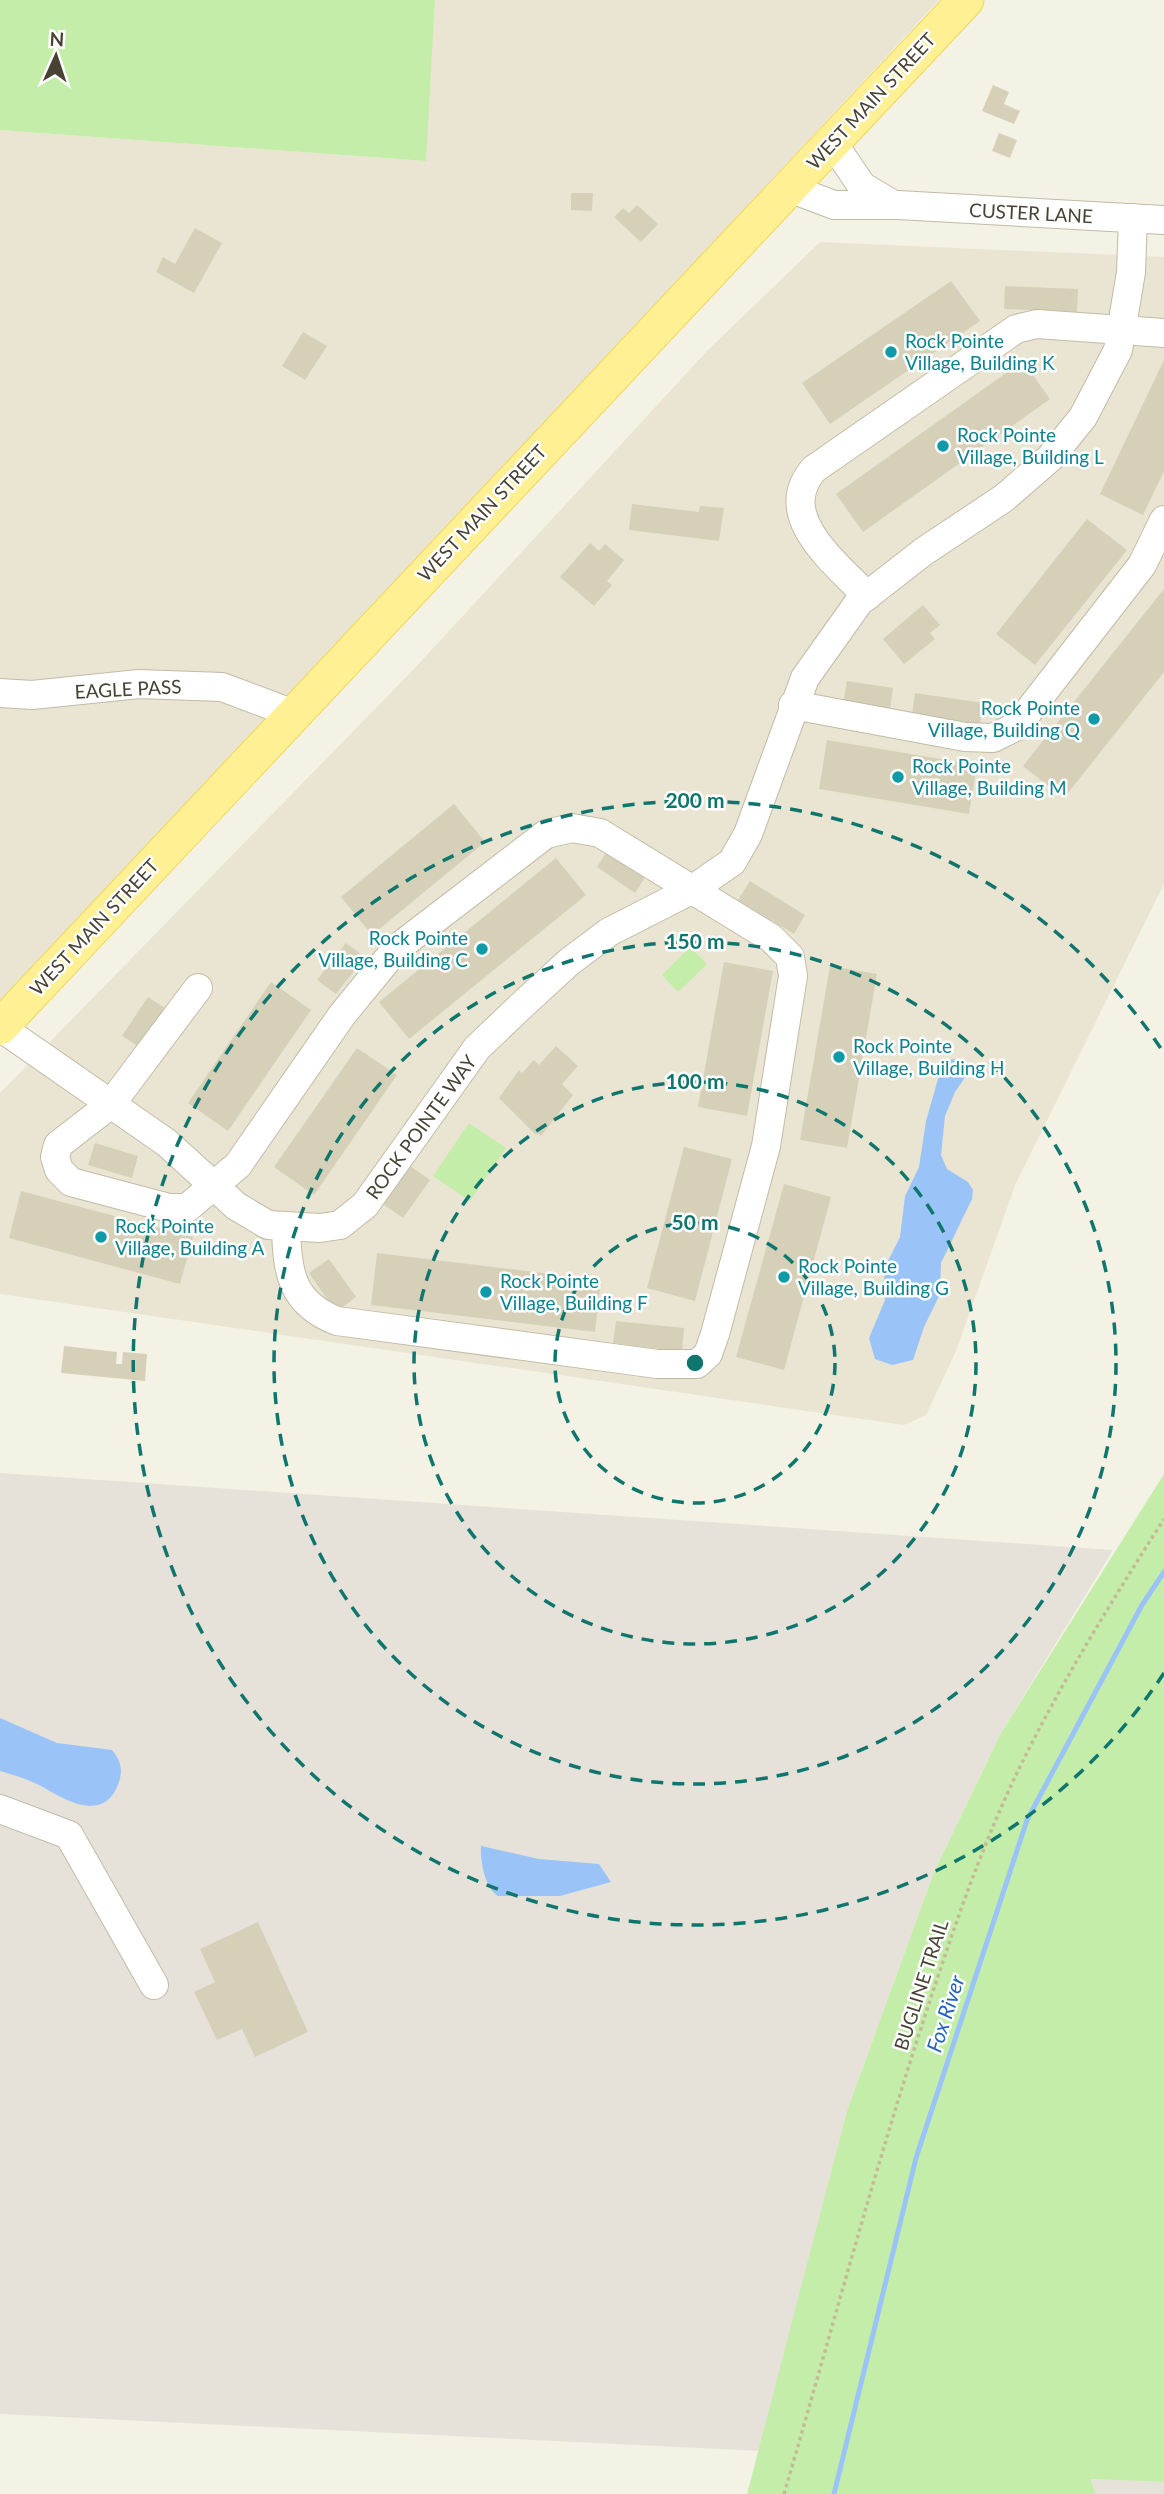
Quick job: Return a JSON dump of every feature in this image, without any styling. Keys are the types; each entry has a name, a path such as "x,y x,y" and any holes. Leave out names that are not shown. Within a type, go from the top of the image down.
{"main road":[{"name":"WEST MAIN STREET","path":"0,1027 966,0"}],"street":[{"name":"CUSTER LANE","path":"832,142 862,186 883,200 898,205"},
{"name":"CUSTER LANE","path":"789,188 834,205 898,205 1164,220"},
{"name":"ROCK POINTE WAY","path":"0,1027 167,1143 236,1206 268,1225 320,1228 340,1225 365,1205 477,1048 511,1015 569,962 609,932 693,889 732,862 741,849 793,705 805,678 828,641 866,596 923,552 1004,498 1050,458 1083,417 1118,350 1131,272 1133,218"},
{"path":"866,596 817,542 803,522 799,508 800,492 804,481 814,470 1016,329 1037,324 1164,333"},
{"path":"793,705 965,737 993,738 1017,726 1142,565 1164,520"},
{"name":"EAGLE PASS","path":"0,693 32,695 139,684 222,687 294,714"},
{"path":"198,988 110,1104 58,1145 55,1157 59,1170 71,1182 169,1208 187,1208 238,1165 342,1015 396,949 546,834 572,828 600,832 784,948 790,957 793,976 766,1146 715,1334 708,1354 697,1364 657,1364 337,1321 308,1307 294,1282 287,1256 286,1227"},
{"path":"0,1810 69,1835 154,1985"}],"path":[{"name":"BUGLINE TRAIL","path":"784,2494 894,2110 970,1883 1015,1777 1055,1698 1093,1629 1164,1519"}],"shaded area":[{"path":"435,0 939,0 0,1007 0,130 425,161"},
{"path":"820,242 1164,257 1164,884 1016,1183 956,1351 926,1415 904,1425 0,1294 0,1093 413,670 707,351"},
{"path":"0,1473 1113,1550 1001,1733 934,1872 847,2111 761,2451 0,2414"},
{"path":"1089,2479 1164,2482 1164,2494 1096,2494"}],"green space":[{"path":"0,0 435,0 426,161 0,130"},
{"path":"690,947 707,964 678,992 662,975"},
{"path":"469,1123 506,1148 470,1201 433,1176"},
{"path":"1164,1474 1164,2482 1090,2479 1096,2494 747,2494 847,2111 934,1872 1001,1733"}],"water":[{"path":"955,1059 962,1064 966,1076 955,1092 945,1116 941,1155 947,1169 968,1182 973,1190 972,1199 941,1263 940,1294 924,1327 913,1360 892,1365 875,1359 869,1338 885,1300 884,1269 900,1237 905,1196 919,1167 926,1121 938,1079 949,1060"},
{"path":"0,1718 57,1743 112,1750 120,1763 121,1775 111,1797 93,1806 83,1805 31,1781 0,1771"},
{"path":"481,1846 539,1859 599,1864 611,1882 560,1896 498,1896 484,1874"}],"building":[{"path":"993,85 1009,92 1004,104 1020,111 1014,124 982,111"},
{"path":"999,133 1017,140 1010,158 992,151"},
{"path":"571,193 593,193 592,211 571,210"},
{"path":"637,205 658,224 641,242 614,217 623,208 629,213"},
{"path":"195,228 222,243 194,293 156,272 163,257 175,264"},
{"name":"Rock Pointe Village, Building K","path":"951,281 980,321 830,424 802,383"},
{"path":"1005,286 1078,289 1077,312 1004,309"},
{"path":"303,332 327,346 305,380 282,366"},
{"path":"1164,360 1164,471 1143,515 1100,494"},
{"name":"Rock Pointe Village, Building L","path":"1023,361 1050,399 863,532 836,494"},
{"path":"632,504 699,512 700,506 724,508 719,541 629,530"},
{"path":"1087,519 1127,550 1035,665 996,634"},
{"path":"590,543 599,551 605,544 624,560 607,581 612,585 594,606 560,577"},
{"name":"Rock Pointe Village, Building Q","path":"1164,589 1164,672 1064,798 1023,766"},
{"path":"923,605 940,625 930,633 935,639 904,664 883,639"},
{"path":"847,681 893,688 890,710 843,704"},
{"path":"915,693 984,703 980,724 912,714"},
{"name":"Rock Pointe Village, Building M","path":"827,740 977,765 969,814 819,789"},
{"path":"454,804 485,842 372,935 341,897"},
{"path":"609,848 647,874 635,893 597,867"},
{"name":"Rock Pointe Village, Building C","path":"556,858 586,895 409,1039 379,1002"},
{"path":"750,881 805,915 794,934 738,900"},
{"path":"346,943 365,957 336,994 317,980"},
{"path":"724,962 773,971 747,1116 698,1107"},
{"name":"Rock Pointe Village, Building H","path":"830,966 877,974 847,1148 800,1140"},
{"path":"271,982 311,1010 228,1131 188,1103"},
{"path":"148,997 168,1010 143,1049 122,1036"},
{"path":"556,1046 578,1066 562,1084 573,1095 541,1136 538,1133 536,1135 499,1098 519,1070 522,1073 534,1060 539,1065"},
{"path":"357,1048 397,1075 314,1195 274,1167"},
{"path":"95,1143 138,1156 132,1178 88,1165"},
{"path":"684,1147 732,1159 695,1301 647,1288"},
{"path":"410,1166 430,1180 403,1218 383,1204"},
{"name":"Rock Pointe Village, Building G","path":"784,1184 831,1197 784,1370 736,1357"},
{"name":"Rock Pointe Village, Building A","path":"21,1191 193,1237 180,1284 9,1238"},
{"name":"Rock Pointe Village, Building F","path":"377,1253 601,1280 595,1332 371,1305"},
{"path":"329,1259 356,1297 336,1312 309,1273"},
{"path":"616,1321 684,1328 682,1352 613,1343"},
{"path":"64,1346 117,1352 116,1364 122,1364 123,1352 147,1354 145,1381 61,1373"},
{"path":"258,1922 308,2032 255,2057 242,2029 217,2040 194,1992 215,1982 200,1949"}],"waterway":[{"name":"Fox River","path":"834,2494 916,2158 1027,1820 1142,1605 1164,1572"}],"place":[{"name":"Rock Pointe Village, Building K","path":"891,352"},
{"name":"Rock Pointe Village, Building L","path":"943,446"},
{"name":"Rock Pointe Village, Building Q","path":"1094,719"},
{"name":"Rock Pointe Village, Building M","path":"898,777"},
{"name":"Rock Pointe Village, Building C","path":"482,949"},
{"name":"Rock Pointe Village, Building H","path":"839,1057"},
{"name":"Rock Pointe Village, Building A","path":"101,1237"},
{"name":"Rock Pointe Village, Building G","path":"784,1277"},
{"name":"Rock Pointe Village, Building F","path":"486,1292"}]}
